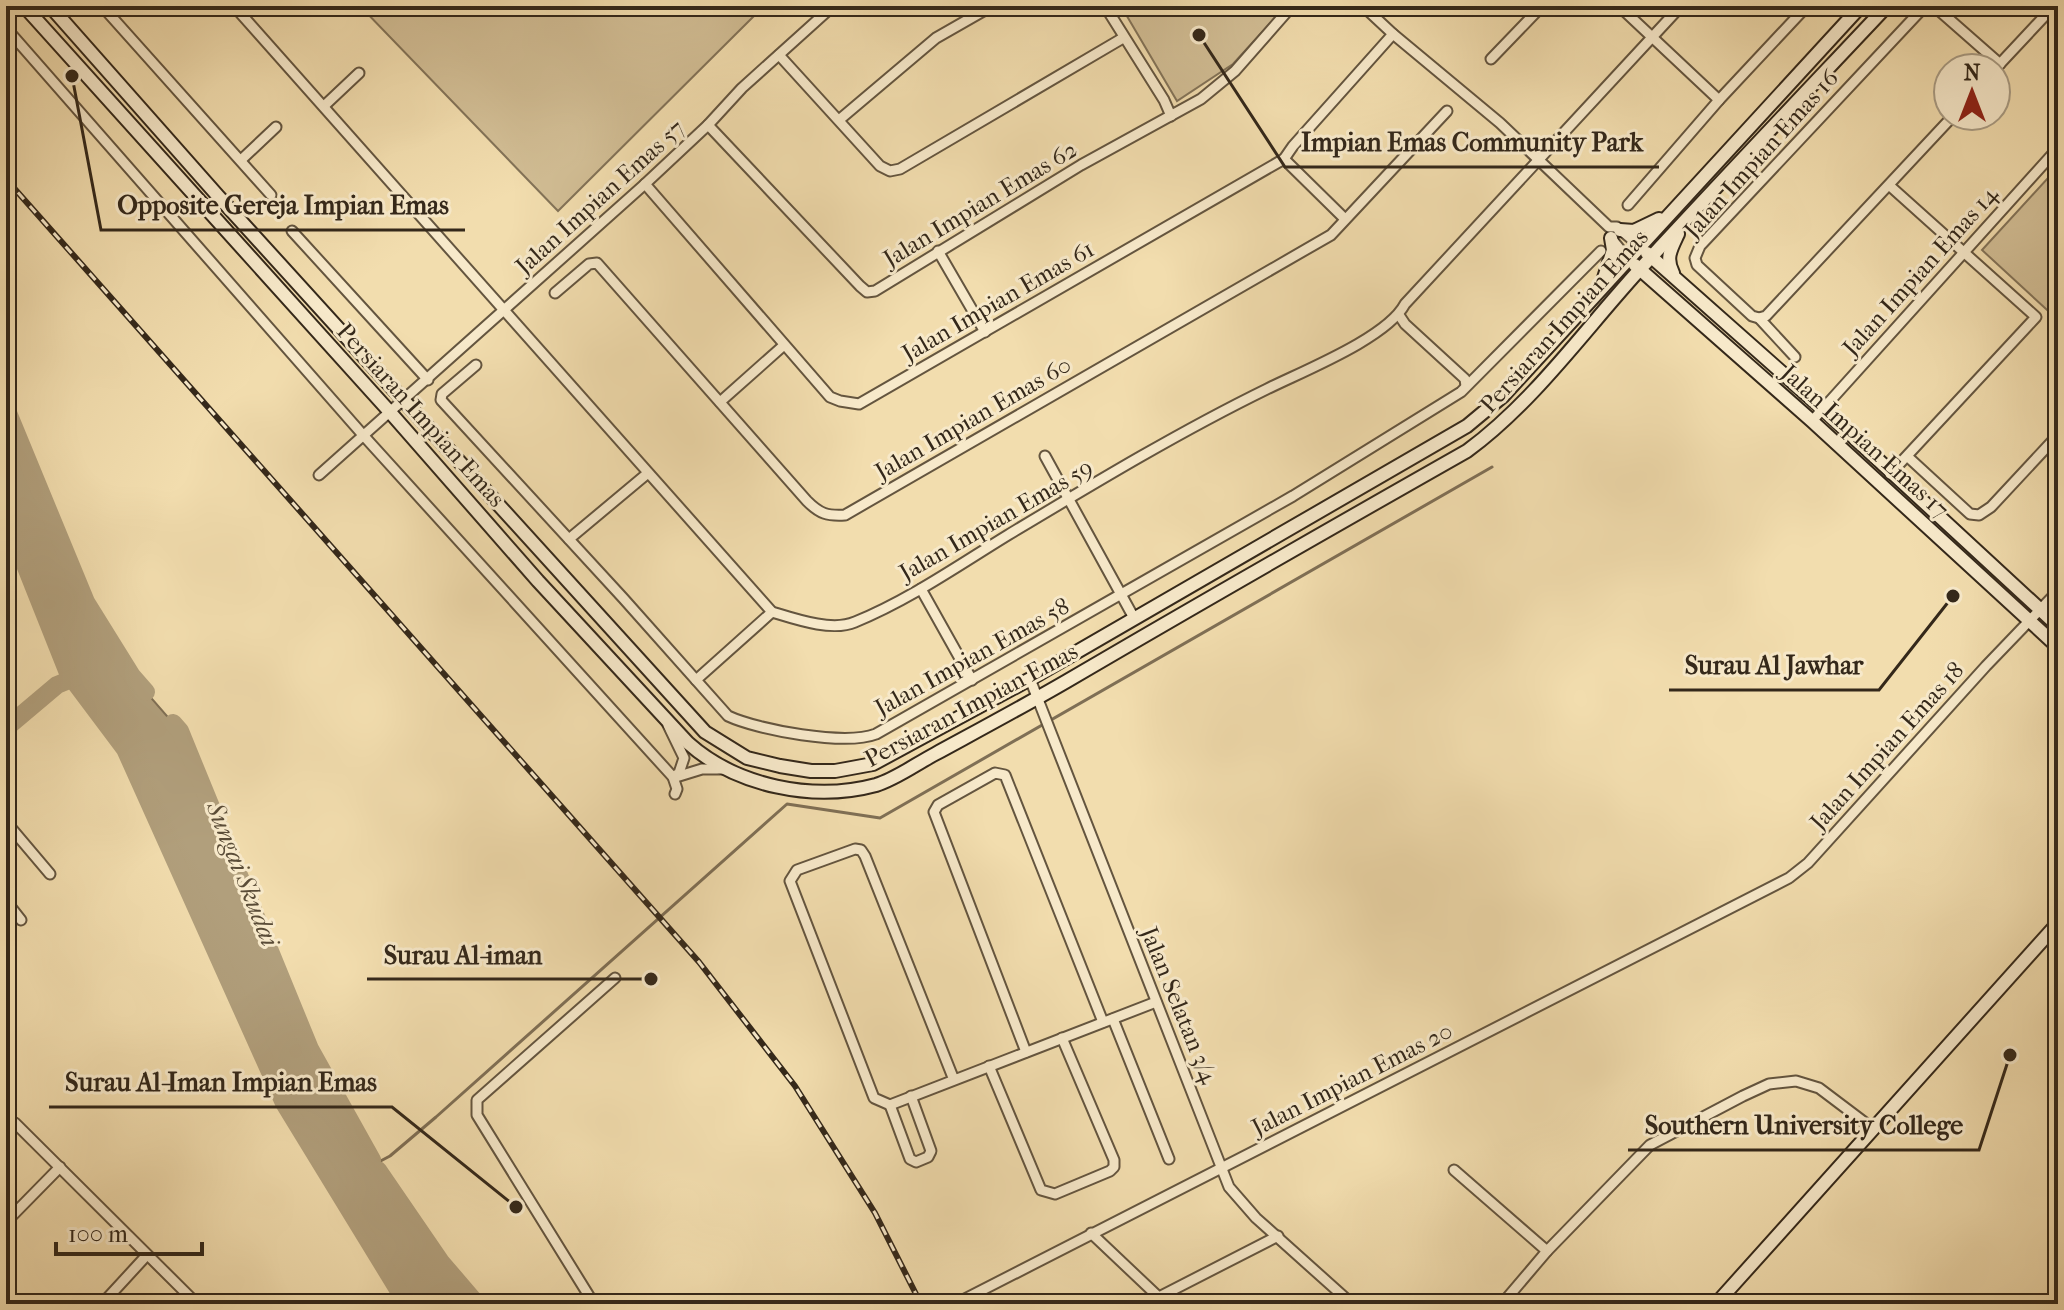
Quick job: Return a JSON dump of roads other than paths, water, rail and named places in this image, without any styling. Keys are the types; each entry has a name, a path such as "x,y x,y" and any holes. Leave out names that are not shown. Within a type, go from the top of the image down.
{"main road":[{"name":"Persiaran Impian Emas","path":"24,6 538,581 704,758 768,785 803,790 835,790 878,784 1039,697 1467,451 1515,410 1651,257 1887,6"},
{"name":"Persiaran Impian Emas","path":"50,6 402,401 705,732 747,758 811,771 860,767 894,753 1030,679 1467,426 1503,396 1861,6"},
{"path":"1601,287 1613,250 1613,231 1634,231 1668,214"},
{"path":"1676,278 1668,263 1670,251 1683,224"},
{"name":"Jalan Impian Emas 17","path":"1639,245 1823,409 2058,626"},
{"name":"Jalan Impian Emas 17","path":"1627,258 1812,421 2058,647"},
{"path":"1619,295 1648,283 1661,288"},
{"path":"1716,1304 2058,923"}],"street":[{"path":"234,6 772,612 696,680"},
{"name":"Jalan Impian Emas 57","path":"319,475 645,184 742,88 833,6"},
{"path":"839,120 936,38 992,6"},
{"path":"1105,6 1171,116"},
{"name":"Jalan Impian Emas 62","path":"708,125 867,292 875,291 1081,165 1201,99 1235,71 1292,6"},
{"path":"1363,6 1500,123 1613,231 1639,245"},
{"path":"1491,59 1542,6"},
{"path":"1619,6 1719,100"},
{"name":"Jalan Impian Emas 59","path":"772,612 795,619 852,624 921,589 1068,499 1240,402 1357,344 1399,315 1405,304 1681,6"},
{"path":"1628,205 1719,100 1807,6"},
{"name":"Jalan Impian Emas 16","path":"1795,357 1762,317 1752,316 1701,271 1695,258 1700,246 1925,6"},
{"path":"1934,6 1983,52"},
{"path":"2011,52 2054,6"},
{"path":"107,8 271,195"},
{"path":"6,28 363,435 673,777 677,789 675,794"},
{"name":"Jalan Impian Emas 61","path":"645,184 830,397 859,404 1284,159 1393,34"},
{"path":"779,55 880,166 890,171 900,169 1123,38"},
{"path":"324,106 359,73"},
{"name":"Jalan Impian Emas 60","path":"555,293 589,264 597,263 819,513 845,515 1331,235 1447,111"},
{"path":"241,160 276,127"},
{"path":"1762,317 1939,132"},
{"name":"Jalan Impian Emas 14","path":"1812,421 2058,148"},
{"path":"1284,159 1345,219"},
{"path":"1890,186 2036,317 1890,474"},
{"path":"292,231 428,380"},
{"path":"1613,231 1627,258"},
{"path":"938,251 985,332"},
{"name":"Jalan Impian Emas 58","path":"476,365 439,397 728,716 740,722 800,733 862,740 1293,496 1461,392 1601,251"},
{"path":"1399,315 1465,379 1466,386"},
{"path":"720,402 783,346"},
{"path":"1908,457 1970,514 1979,515 1991,507 2058,435"},
{"path":"1045,456 1134,618"},
{"path":"569,539 648,473"},
{"path":"921,589 972,680"},
{"name":"Jalan Impian Emas 18","path":"1767,888 1789,878 1808,863 2058,591"},
{"name":"Jalan Selatan 3/4","path":"1030,679 1229,1187 1256,1218 1352,1304"},
{"path":"663,715 684,758 679,773 673,777"},
{"path":"673,777 702,769 728,770"},
{"path":"1026,1052 934,812 938,805 995,773 1005,775 1169,1159"},
{"path":"6,822 50,874"},
{"path":"911,1096 931,1151 928,1157 916,1162 910,1159 890,1105 874,1098 790,881 797,870 855,849 861,850 954,1080"},
{"name":"Jalan Impian Emas 20","path":"955,1304 1767,888"},
{"path":"6,901 21,920"},
{"path":"594,1304 477,1115 477,1100 615,978"},
{"path":"890,1105 1156,1002"},
{"path":"989,1066 1041,1190 1055,1194 1114,1167 1114,1160 1062,1038"},
{"path":"1502,1304 1547,1251 1650,1145 1769,1084 1796,1081 1819,1088 1872,1128"},
{"path":"15,1123 197,1304"},
{"path":"6,1222 60,1167"},
{"path":"1454,1170 1547,1251"},
{"path":"1091,1233 1163,1301 1278,1236"},
{"path":"102,1304 147,1255"}],"waterway":[{"path":"6,408 86,602 132,676 146,692"},
{"path":"371,1166 390,1156 436,1117 787,804 880,818 1492,467"},
{"path":"6,517 68,673 125,749 284,1103 402,1296 411,1304"},
{"path":"6,728 57,685 81,675"},
{"name":"Sungai Skudai","path":"173,723 180,731 310,1049 372,1160"},
{"path":"378,1170 441,1262 477,1304"}],"railway":[{"path":"6,179 699,962 795,1086 875,1213 921,1304"}],"place":[{"name":"Impian Emas Community Park","path":"1199,35"},
{"name":"Opposite Gereja Impian Emas","path":"72,76"},
{"name":"Surau Al Jawhar","path":"1953,596"},
{"name":"Surau Al-iman","path":"651,979"},
{"name":"Southern University College","path":"2010,1055"},
{"name":"Surau Al-Iman Impian Emas","path":"516,1207"}]}
